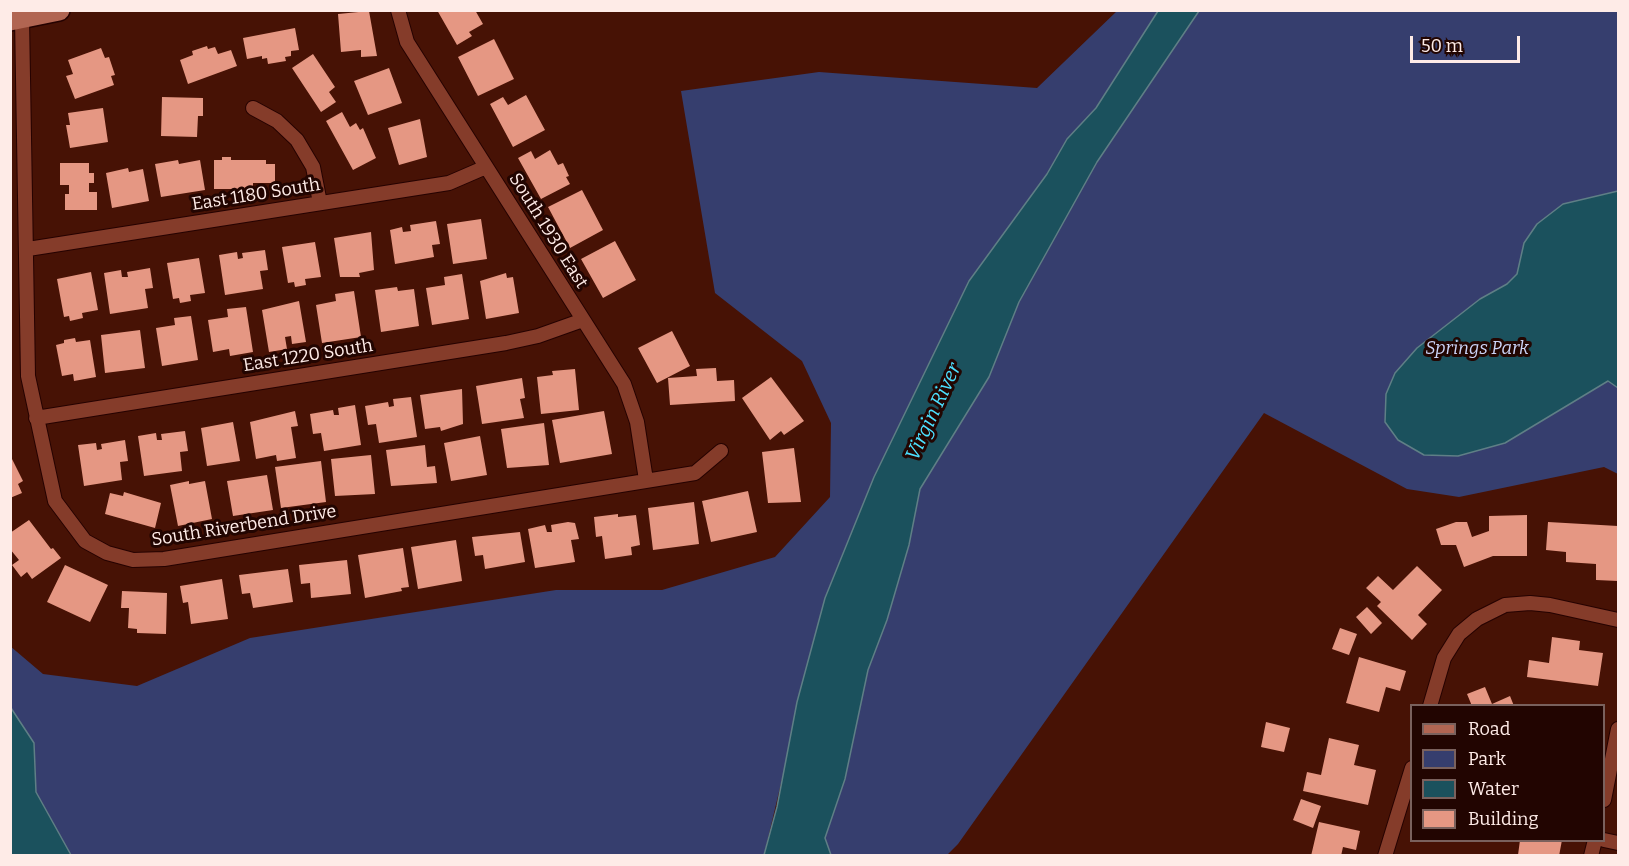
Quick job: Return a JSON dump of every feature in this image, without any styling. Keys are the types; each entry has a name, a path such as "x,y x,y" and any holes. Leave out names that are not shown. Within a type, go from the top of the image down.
{"main road":[{"path":"16,19 59,10"}],"street":[{"name":"South 1930 East","path":"398,10 407,42 624,384 632,403 646,480"},
{"name":"South Riverbend Drive","path":"16,19 28,249 26,343 36,418 55,501 69,523 85,541 107,553 133,560 164,559 694,473 721,451"},
{"path":"253,108 277,122 297,141 313,167 320,203"},
{"name":"East 1180 South","path":"28,249 449,183 486,167"},
{"name":"East 1220 South","path":"36,418 506,343 538,336 583,320"},
{"path":"1430,704 1444,658 1459,634 1477,620 1505,605 1530,603 1550,605 1618,620"},
{"path":"1605,795 1618,729"},
{"path":"1385,855 1410,774"}],"green space":[{"path":"1117,11 1158,11 1096,108 1067,139 1047,174 969,281 874,477 825,598 764,855 71,855 36,792 34,743 11,708 10,646 43,674 137,686 250,638 556,590 662,590 775,557 830,497 831,423 802,361 715,293 681,91 819,72 1037,88"},
{"name":"Springs Park","path":"1199,11 1618,11 1618,474 1604,467 1459,497 1407,489 1264,413 958,844 947,855 831,855 825,838 845,779 868,670 887,620 909,545 920,489 989,377 1019,302 1097,162"}],"water":[{"name":"Virgin River","path":"1158,11 1199,11 1097,162 1019,302 989,377 920,489 909,545 887,620 868,670 845,779 825,838 831,855 764,855 777,807 797,702 825,598 874,477 969,281 1047,174 1067,139 1096,108"},
{"path":"1618,191 1618,388 1608,381 1505,443 1458,456 1424,455 1398,440 1385,422 1386,394 1395,373 1417,348 1480,299 1507,284 1517,274 1524,243 1537,224 1563,204"},
{"path":"11,708 34,743 36,792 71,855 11,855"}],"building":[{"path":"437,10 475,10 483,24 469,32 472,36 457,45"},
{"path":"369,11 377,56 361,57 361,50 341,52 338,14"},
{"path":"295,28 299,50 291,51 291,56 285,57 286,61 268,64 267,58 262,59 262,56 247,59 243,38"},
{"path":"494,39 514,79 478,96 458,57"},
{"path":"207,46 208,49 215,47 218,54 231,50 237,66 188,84 180,60 193,55 192,51"},
{"path":"101,48 105,58 109,57 115,75 111,76 114,85 75,99 66,76 73,74 68,60"},
{"path":"313,54 335,87 329,92 336,102 321,112 292,68"},
{"path":"389,68 402,103 368,115 354,81"},
{"path":"526,95 545,130 513,147 490,104 503,97 508,105"},
{"path":"162,97 203,98 203,116 198,116 197,137 161,136"},
{"path":"103,108 108,142 70,148 66,125 70,125 68,113"},
{"path":"342,112 350,127 356,123 360,130 363,128 376,158 353,170 326,121"},
{"path":"420,119 427,157 399,165 388,128"},
{"path":"550,150 558,165 563,163 570,184 541,199 518,158 531,151 535,159"},
{"path":"222,157 231,157 231,160 266,160 266,164 275,164 275,183 253,183 253,189 214,189 214,160 222,160"},
{"path":"178,160 179,164 200,160 205,190 161,197 155,164"},
{"path":"60,163 89,163 89,173 94,173 94,183 89,183 89,192 97,192 97,210 65,210 65,194 69,194 69,185 60,185"},
{"path":"128,168 129,172 143,169 149,201 112,208 106,173"},
{"path":"582,190 603,230 570,248 548,207"},
{"path":"481,219 487,259 453,264 447,224"},
{"path":"436,221 440,244 432,245 434,257 395,264 390,230 402,227 403,232 411,231 410,225"},
{"path":"371,232 374,270 359,273 360,277 340,277 334,238"},
{"path":"615,241 636,280 603,298 581,259"},
{"path":"315,242 321,277 305,279 306,285 295,287 294,282 288,283 282,247"},
{"path":"265,250 268,270 260,271 263,289 225,295 219,255 237,252 238,259 243,258 242,253"},
{"path":"199,258 205,293 190,295 191,301 180,303 179,298 173,299 167,263"},
{"path":"150,268 153,288 145,289 148,308 110,314 104,273 121,270 122,277 128,277 127,272"},
{"path":"91,272 98,310 82,313 83,318 70,321 69,316 64,317 57,279"},
{"path":"506,273 507,278 513,277 519,313 486,319 480,281"},
{"path":"462,274 469,319 432,325 426,288 445,285 444,277"},
{"path":"397,287 398,291 414,289 419,326 381,332 375,290"},
{"path":"354,291 361,337 322,343 316,305 336,301 335,294"},
{"path":"299,301 306,342 292,344 291,336 285,337 287,349 269,352 262,310"},
{"path":"246,307 253,352 230,356 229,349 213,352 208,320 228,317 227,309"},
{"path":"191,316 198,360 162,366 156,328 175,325 174,318"},
{"path":"140,330 145,368 105,373 101,335"},
{"path":"672,331 690,366 657,383 638,348"},
{"path":"75,338 76,342 90,340 96,377 74,381 73,374 62,376 56,345 64,343 64,340"},
{"path":"716,368 717,381 734,380 735,401 670,405 668,378 697,376 696,369"},
{"path":"575,369 579,410 541,414 537,377 553,375 552,371"},
{"path":"771,377 804,421 784,435 781,431 770,440 742,398"},
{"path":"522,378 525,398 520,399 524,418 482,424 476,386"},
{"path":"462,389 463,424 441,431 440,427 425,429 420,395"},
{"path":"411,397 417,437 379,443 376,424 368,425 365,406 388,402 389,407 394,406 393,399"},
{"path":"355,405 361,445 324,451 321,433 313,434 310,414 333,410 334,415 339,415 338,408"},
{"path":"295,411 298,426 291,427 296,458 277,461 276,455 256,459 250,422"},
{"path":"604,411 612,454 560,463 552,420"},
{"path":"233,422 240,461 207,466 201,428"},
{"path":"544,423 549,465 507,468 501,429"},
{"path":"185,431 188,451 180,452 182,471 144,476 138,436 156,433 157,440 162,440 161,434"},
{"path":"480,436 487,475 451,481 444,443"},
{"path":"125,440 128,461 120,462 122,480 84,486 78,445 96,443 97,450 102,449 101,444"},
{"path":"425,445 427,467 435,466 437,483 391,486 386,450"},
{"path":"794,448 801,502 768,503 762,452"},
{"path":"10,455 23,481 18,484 22,493 10,498"},
{"path":"371,455 375,494 335,496 331,459"},
{"path":"321,461 326,502 281,508 275,467"},
{"path":"267,475 273,510 233,516 227,481"},
{"path":"189,481 189,484 205,481 212,519 178,526 170,485"},
{"path":"748,491 757,532 711,542 702,501"},
{"path":"124,492 161,503 155,528 105,514 110,493 123,496"},
{"path":"694,502 699,544 653,550 648,508"},
{"path":"618,514 618,517 636,515 640,545 631,547 632,555 605,559 602,536 596,537 594,517"},
{"path":"1527,515 1527,556 1493,556 1464,567 1456,545 1441,545 1436,529 1456,522 1467,522 1472,537 1489,531 1489,516"},
{"path":"29,520 51,549 53,548 61,558 32,579 27,572 21,577 12,565 19,560 10,549 10,533"},
{"path":"1548,522 1618,526 1618,581 1596,580 1596,564 1566,562 1566,552 1546,550"},
{"path":"575,523 579,539 571,540 575,562 535,568 528,529 545,525 547,532 552,532 551,525"},
{"path":"520,532 525,562 485,569 483,555 475,556 472,537"},
{"path":"456,540 462,581 418,589 411,547"},
{"path":"403,548 409,587 401,588 402,591 365,598 358,555"},
{"path":"347,560 351,594 311,598 310,583 301,584 299,565"},
{"path":"65,565 108,585 90,622 47,602"},
{"path":"1417,566 1442,590 1418,615 1427,624 1412,640 1377,606 1381,602 1366,588 1378,576 1393,590"},
{"path":"288,569 293,602 253,608 250,593 242,594 239,575"},
{"path":"222,579 228,619 191,624 188,602 183,603 180,586"},
{"path":"122,591 167,593 166,634 137,633 137,629 128,628 129,608 121,608"},
{"path":"1367,607 1382,623 1371,634 1356,617"},
{"path":"1340,628 1357,634 1349,655 1332,649"},
{"path":"1552,637 1580,641 1579,650 1603,653 1598,686 1527,677 1529,660 1549,663"},
{"path":"1359,657 1406,671 1400,691 1386,687 1379,712 1346,703"},
{"path":"1485,687 1492,704 1471,704 1467,694"},
{"path":"1510,696 1513,704 1492,704"},
{"path":"1266,722 1290,728 1284,752 1261,747"},
{"path":"1329,738 1359,745 1354,765 1376,770 1368,805 1303,791 1307,772 1321,775"},
{"path":"1301,799 1321,806 1313,828 1293,820"},
{"path":"1319,822 1360,831 1356,850 1343,847 1341,856 1311,856"},
{"path":"1520,842 1562,842 1559,856 1518,855"}]}
